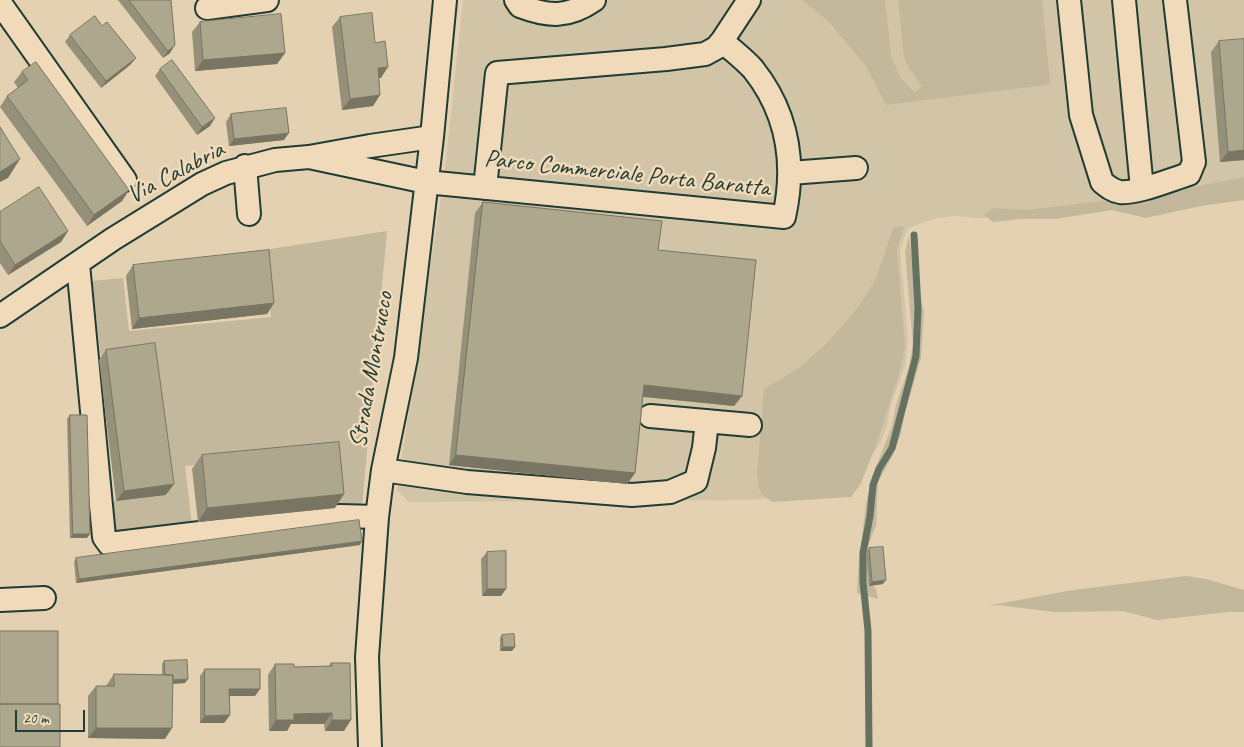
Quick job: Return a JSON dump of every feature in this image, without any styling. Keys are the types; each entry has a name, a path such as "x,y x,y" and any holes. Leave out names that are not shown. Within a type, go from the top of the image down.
{"street":[{"path":"207,8 267,0"},
{"path":"516,0 520,6 550,15 573,12 594,0"},
{"path":"485,188 497,73 705,54 716,48 722,41 748,0"},
{"path":"1069,0 1081,115 1102,182 1111,189 1121,192 1142,189 1190,174 1194,162 1175,0"},
{"path":"1124,0 1142,189"},
{"name":"Strada Montrucco","path":"370,747 367,657 377,517 383,470 406,358 446,1"},
{"path":"0,3 125,180"},
{"name":"Parco Commerciale Porta Baratta","path":"309,157 426,182 784,217 790,173 786,137 776,107 752,68 722,41"},
{"name":"Via Calabria","path":"0,316 202,184 226,172 275,160 309,157 370,146 432,138"},
{"path":"245,166 249,214"},
{"path":"790,173 856,168"},
{"path":"78,264 104,537 109,544 340,516 377,517"},
{"path":"650,416 750,425"},
{"path":"383,470 467,482 623,495 670,492 696,481 704,448 707,422"},
{"path":"0,600 44,598"}],"shaded area":[{"path":"463,0 1244,0 1244,188 1094,212 977,218 955,216 936,218 908,228 900,250 908,338 905,366 891,404 887,425 880,444 849,492 748,500 409,502 397,490 445,169"},
{"path":"802,0 885,0 891,56 900,77 915,93 922,86 909,68 904,57 898,0 1042,0 1050,83 1047,85 886,105 866,66 828,21"},
{"path":"1244,177 1244,200 1201,206 1146,218 1112,210 1055,219 1020,219 993,222 984,215 992,208 1027,210 1154,195"},
{"path":"904,226 897,250 905,345 901,368 877,443 860,485 851,497 773,502 760,491 757,474 764,389 799,368 827,343 857,309 875,281 894,227"},
{"path":"387,231 362,506 339,507 334,451 185,466 192,525 112,534 109,502 168,495 149,351 101,357 92,281 123,278 129,331 271,317 264,250"},
{"path":"909,236 915,280 924,312 921,358 905,412 901,434 893,455 878,482 876,526 867,548 867,559 869,581 876,589 878,599 857,593 858,571 866,503 872,477 892,426 896,405 909,367 913,344 905,251"},
{"path":"1186,576 1206,579 1244,590 1244,612 1157,620 1123,611 1054,612 998,605 986,606 1073,590"}],"building":[{"path":"129,0 171,0 175,45 168,51"},
{"path":"372,13 375,43 385,41 388,67 378,68 380,95 350,99 340,17"},
{"path":"281,14 285,53 203,60 200,22"},
{"path":"95,16 102,26 107,22 136,58 106,81 70,35"},
{"path":"1244,39 1244,150 1228,152 1219,41"},
{"path":"172,60 215,118 202,127 160,69"},
{"path":"36,62 129,190 94,215 7,96 28,80 22,72"},
{"path":"286,108 289,133 234,139 231,114"},
{"path":"0,127 20,159 0,172"},
{"path":"39,187 68,231 15,265 0,241 0,212"},
{"path":"483,202 662,221 658,250 756,260 742,396 644,385 635,473 456,455"},
{"path":"269,250 274,303 139,318 133,265"},
{"path":"155,343 174,484 124,491 106,350"},
{"path":"70,415 87,415 90,534 73,534"},
{"path":"339,442 344,494 207,508 202,455"},
{"path":"359,520 362,541 79,579 76,558"},
{"path":"883,547 886,580 872,582 869,548"},
{"path":"506,551 506,589 487,589 487,552"},
{"path":"0,631 58,631 58,704 0,704"},
{"path":"514,634 515,647 503,647 502,635"},
{"path":"187,660 188,679 173,680 173,675 165,675 164,661"},
{"path":"331,663 350,663 351,720 332,720 332,713 294,714 294,720 276,720 275,664 294,664 294,667 332,666"},
{"path":"205,669 260,669 260,689 229,689 230,715 205,716"},
{"path":"114,674 173,675 172,728 96,728 96,686 114,686"},
{"path":"0,704 60,704 60,747 0,747"}],"waterway":[{"path":"869,747 868,631 863,582 863,553 870,516 873,485 879,469 892,448 916,356 918,308 914,235"}]}
